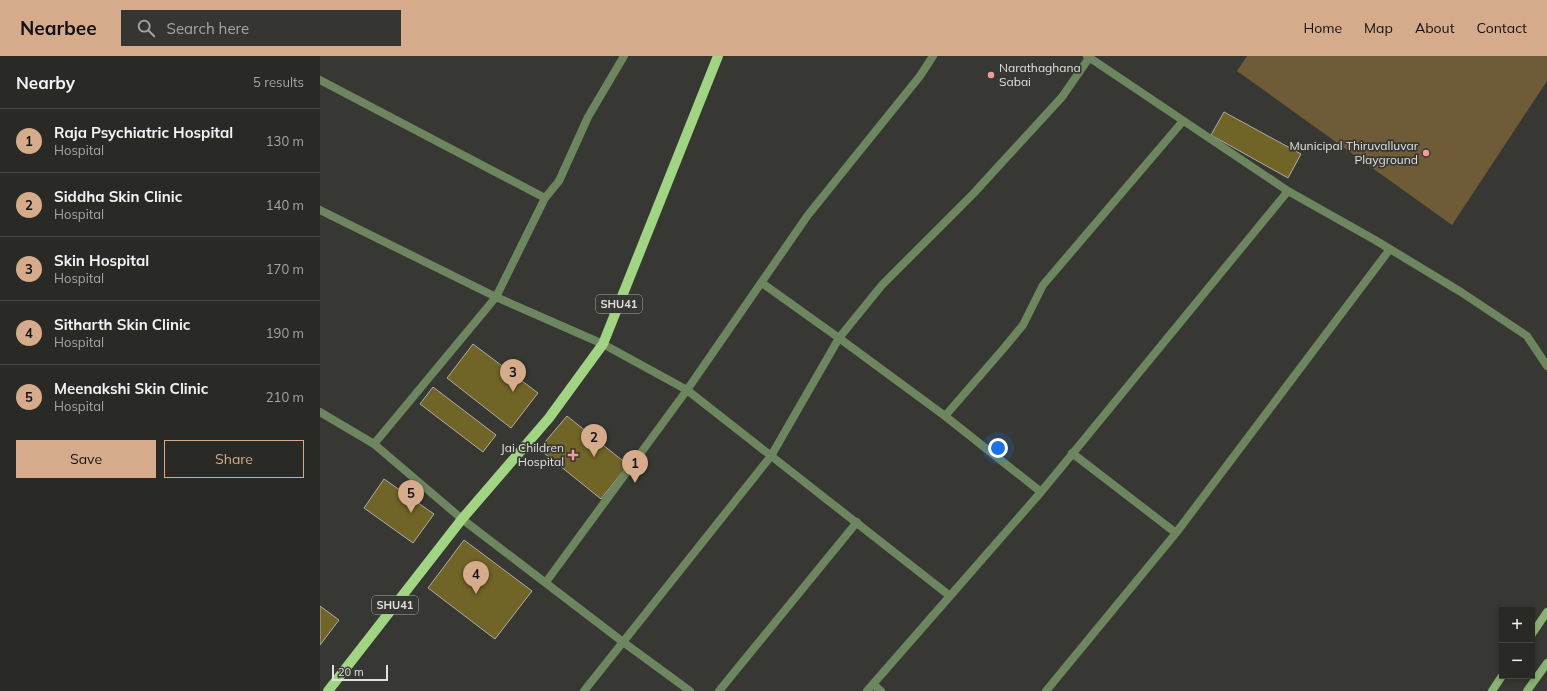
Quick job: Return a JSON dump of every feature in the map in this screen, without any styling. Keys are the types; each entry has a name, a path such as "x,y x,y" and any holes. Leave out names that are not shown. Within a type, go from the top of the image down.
{"main road":[{"name":"SHU41","path":"328,691 462,519 549,418 603,344 718,56"},
{"path":"1535,630 1547,612"},
{"path":"1527,691 1547,663"},
{"path":"1492,691 1500,679"}],"street":[{"path":"374,444 496,297 545,198 559,181 588,117 624,56"},
{"path":"546,582 687,390 808,215 920,76 933,56"},
{"path":"584,691 771,456 839,338 882,285 973,194 1053,108 1088,57 1288,191 1390,249 1461,292 1527,336 1547,366"},
{"path":"320,80 545,198"},
{"path":"945,416 1023,325 1043,285 1183,121"},
{"path":"867,691 1041,492 1288,191"},
{"path":"320,210 496,297 603,344 687,390 950,596"},
{"path":"1046,691 1176,534 1390,249"},
{"path":"762,283 945,416 1041,492"},
{"path":"320,412 374,444 462,519 623,642 690,691"},
{"path":"1072,453 1176,534"},
{"path":"719,691 857,522"},
{"path":"873,684 881,691"}],"shaded area":[{"name":"Municipal Thiruvalluvar Playground","path":"1247,56 1547,56 1547,81 1452,225 1237,71"}],"building":[{"path":"1224,112 1301,154 1288,178 1211,135"},
{"path":"473,344 538,393 511,428 447,378"},
{"path":"433,387 496,435 483,452 420,404"},
{"path":"567,416 628,465 601,499 539,449"},
{"path":"384,479 434,514 413,543 364,508"},
{"path":"464,540 532,591 495,639 428,588"},
{"path":"320,606 339,620 320,645"}],"place":[{"name":"Narathaghana Sabai","path":"991,75"},
{"name":"Municipal Thiruvalluvar Playground","path":"1426,153"},
{"name":"Skin Hospital","path":"513,392"},
{"name":"Jai Children Hospital","path":"573,455"},
{"name":"Siddha Skin Clinic","path":"594,457"},
{"name":"Raja Psychiatric Hospital","path":"635,483"},
{"name":"Meenakshi Skin Clinic","path":"411,513"},
{"name":"Sitharth Skin Clinic","path":"476,594"}]}
